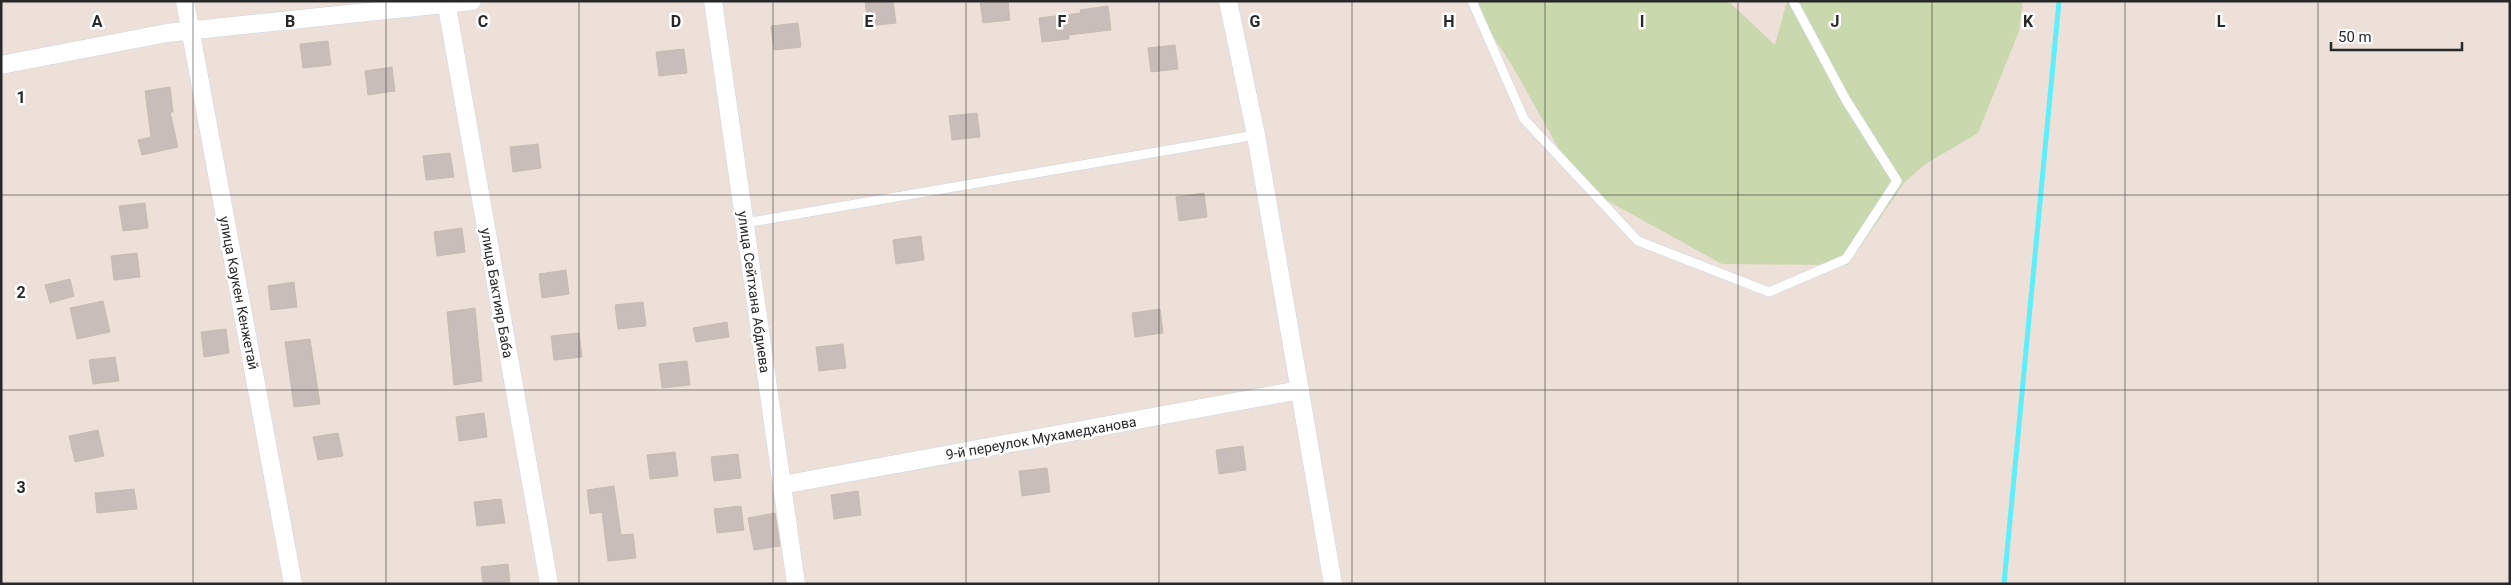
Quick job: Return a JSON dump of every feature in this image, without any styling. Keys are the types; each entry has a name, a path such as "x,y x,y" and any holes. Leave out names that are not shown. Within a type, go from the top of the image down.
{"street":[{"name":"улица Каукен Кенжетай","path":"185,1 293,584"},
{"path":"1,65 157,35 472,1"},
{"name":"улица Сейтхана Абдиева","path":"713,1 796,584"},
{"path":"1228,1 1256,135 1333,584"},
{"name":"улица Бактияр Баба","path":"446,3 549,584"},
{"name":"9-й переулок Мухамедханова","path":"782,485 1300,390"}],"lane":[{"path":"1472,1 1524,119 1638,241 1769,292 1846,259 1897,181 1846,100 1793,1"},
{"path":"745,223 1256,135"}],"green space":[{"path":"1470,1 1728,1 1775,45 1787,1 2023,1 2019,31 1978,133 1924,165 1904,183 1848,265 1722,264 1579,185 1513,67"}],"building":[{"path":"865,1 893,1 896,23 868,26"},
{"path":"980,1 1008,1 1010,20 983,23"},
{"path":"1108,6 1111,30 1069,35 1069,39 1042,42 1039,18 1081,13 1080,10"},
{"path":"798,23 801,47 774,50 771,26"},
{"path":"328,41 331,65 303,68 300,44"},
{"path":"1175,45 1178,69 1151,72 1148,48"},
{"path":"684,49 687,73 659,76 656,52"},
{"path":"392,67 395,91 368,95 365,71"},
{"path":"170,87 173,112 170,112 178,147 142,155 138,140 151,137 145,91"},
{"path":"977,113 980,137 952,140 949,116"},
{"path":"538,144 541,168 513,172 510,147"},
{"path":"450,153 454,177 426,180 423,156"},
{"path":"1204,193 1207,217 1179,221 1176,197"},
{"path":"145,203 148,228 123,231 119,206"},
{"path":"462,228 465,252 437,256 434,232"},
{"path":"921,236 924,260 896,264 893,240"},
{"path":"137,253 140,277 114,280 111,256"},
{"path":"566,270 569,294 542,298 539,274"},
{"path":"70,279 74,296 50,303 45,285"},
{"path":"294,282 297,307 271,310 268,286"},
{"path":"103,301 110,332 77,339 70,308"},
{"path":"643,302 646,326 618,329 615,305"},
{"path":"475,308 482,381 454,385 447,312"},
{"path":"1160,309 1163,333 1135,337 1132,313"},
{"path":"727,322 729,337 696,342 693,328"},
{"path":"226,329 229,353 204,357 201,332"},
{"path":"579,333 582,357 554,360 551,336"},
{"path":"310,339 320,404 294,407 285,342"},
{"path":"843,344 846,368 819,371 816,347"},
{"path":"115,357 119,381 93,384 89,360"},
{"path":"687,361 690,385 662,388 659,364"},
{"path":"484,413 487,437 459,441 456,417"},
{"path":"98,430 104,456 75,462 69,436"},
{"path":"338,433 343,456 318,460 313,437"},
{"path":"1243,446 1246,470 1219,474 1216,450"},
{"path":"675,452 678,476 650,479 647,455"},
{"path":"738,454 741,478 714,481 711,457"},
{"path":"1047,468 1050,492 1022,496 1019,471"},
{"path":"614,486 621,535 633,534 636,558 608,561 602,512 590,514 587,490"},
{"path":"134,489 137,509 97,513 95,493"},
{"path":"858,491 861,515 834,519 831,495"},
{"path":"501,499 505,523 477,526 474,502"},
{"path":"741,506 744,530 717,533 714,509"},
{"path":"775,513 780,546 754,550 748,518"},
{"path":"508,564 510,584 483,584 481,567"}],"waterway":[{"path":"2004,584 2059,1"}]}
